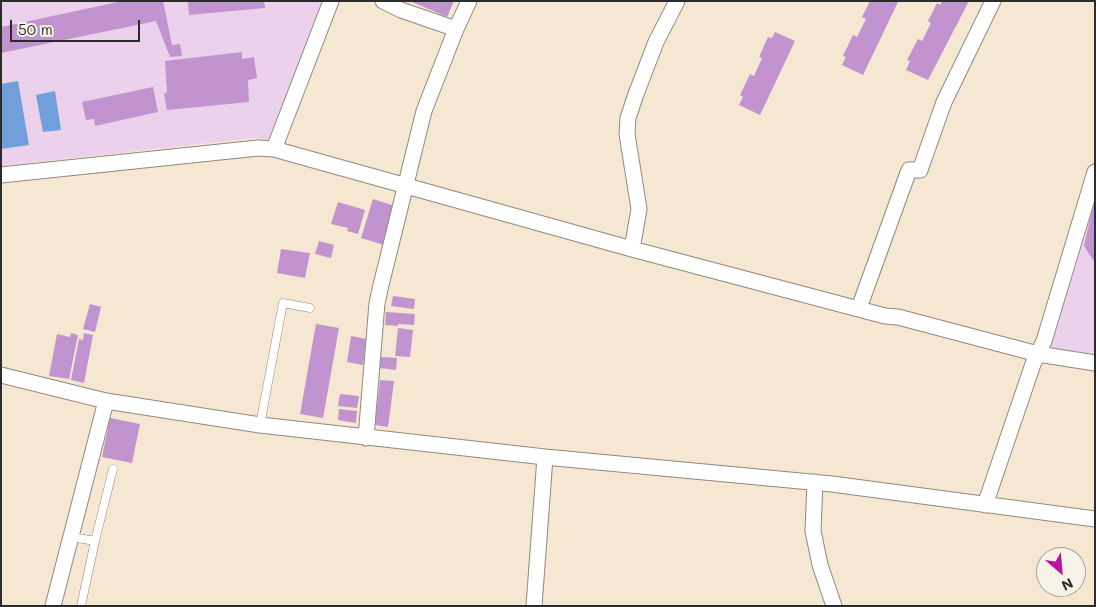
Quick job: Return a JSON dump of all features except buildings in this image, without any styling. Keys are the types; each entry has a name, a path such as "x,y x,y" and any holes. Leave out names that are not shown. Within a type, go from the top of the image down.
{"street":[{"path":"274,149 331,1"},
{"path":"383,1 401,10 456,29"},
{"path":"366,438 377,303 424,111 469,1"},
{"path":"632,249 639,209 627,134 628,118 656,42 677,1"},
{"path":"859,308 910,170 920,170 944,102 993,1"},
{"path":"1,175 258,148 274,149 632,249 885,316 898,317 1038,354 1095,363"},
{"path":"985,505 1033,364 1044,341 1094,177"},
{"path":"1,375 106,401 260,425 366,438 815,482 1095,519"},
{"path":"53,606 106,401"},
{"path":"534,606 545,456"},
{"path":"815,482 813,531 820,565 834,606"}],"lane":[{"path":"260,425 283,303 310,308"},
{"path":"81,606 113,469"},
{"path":"72,537 95,541"}],"shaded area":[{"path":"1,1 322,1 270,140 254,138 1,166"},
{"path":"1095,192 1095,358 1053,350 1049,343"}],"water":[{"path":"18,81 29,145 1,149 1,84"},
{"path":"55,91 61,130 43,132 36,95"}]}
